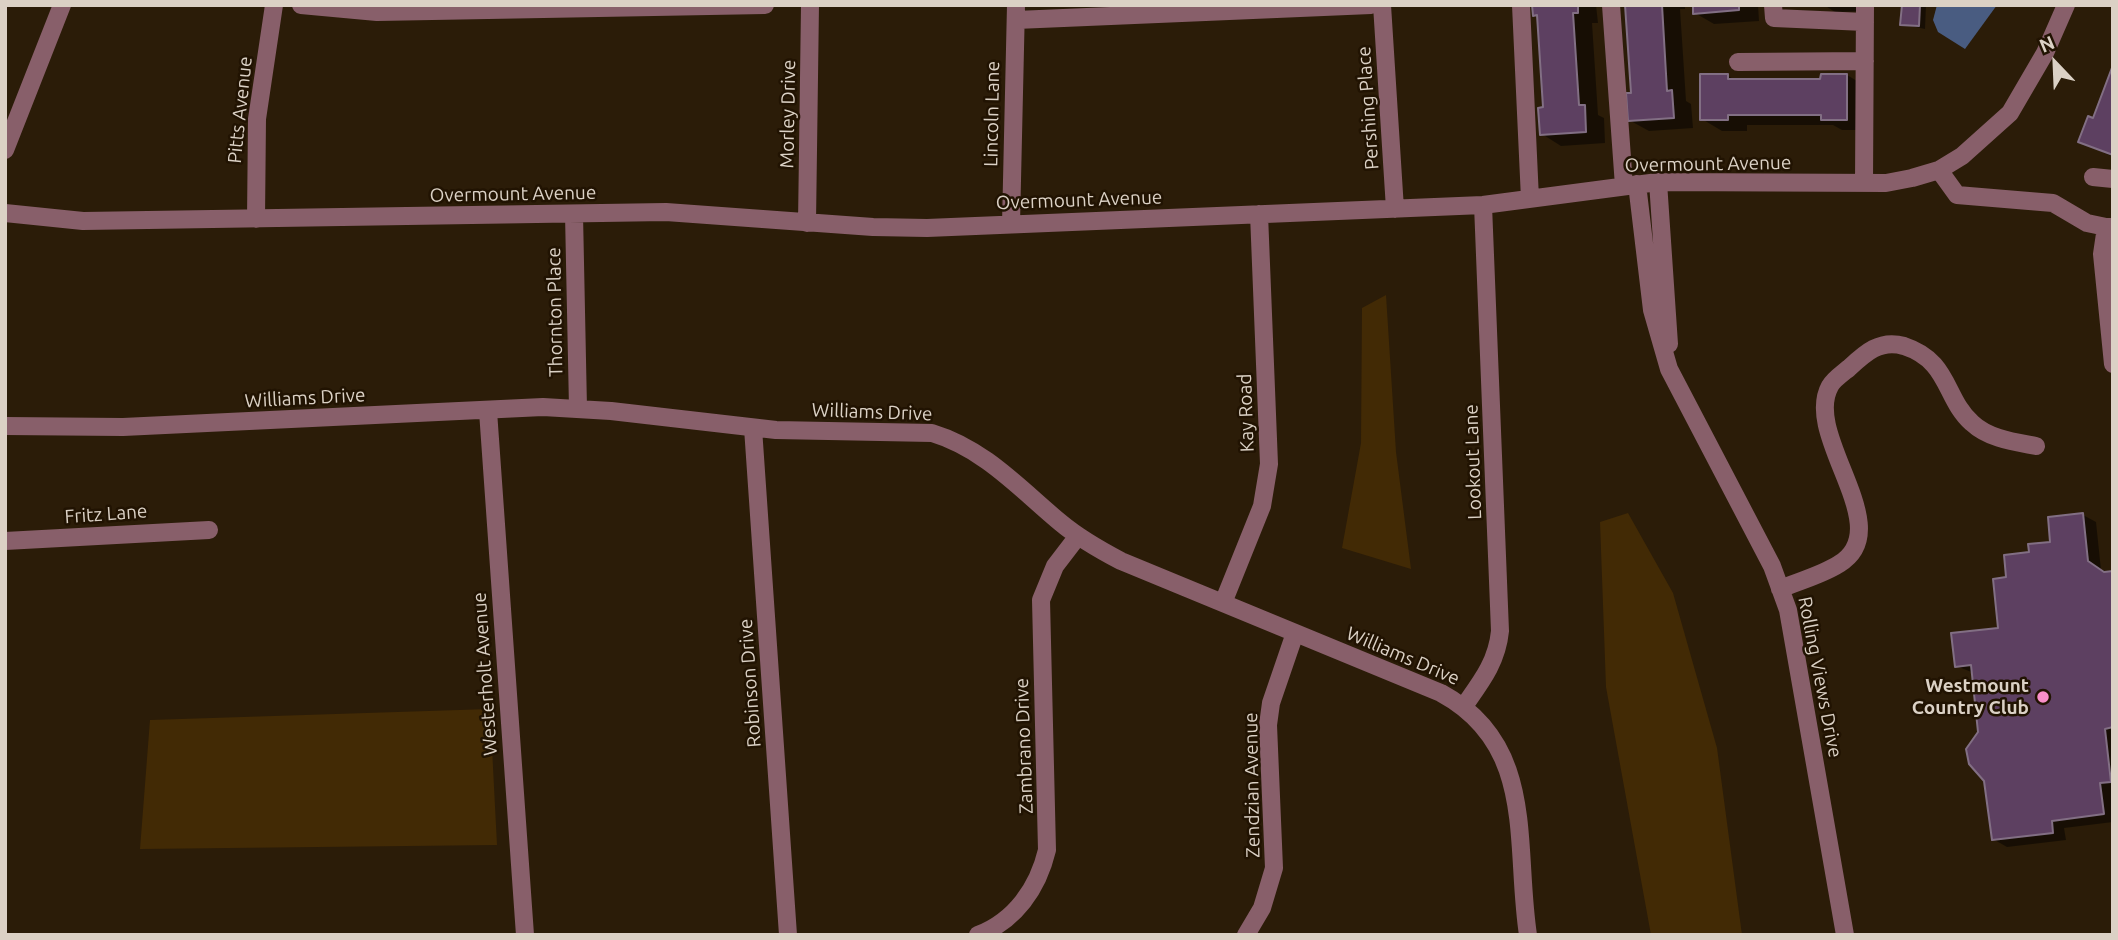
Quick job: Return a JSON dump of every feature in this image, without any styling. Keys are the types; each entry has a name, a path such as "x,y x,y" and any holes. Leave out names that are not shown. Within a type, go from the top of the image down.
{"street":[{"path":"5,150 62,5"},
{"name":"Pitts Avenue","path":"256,219 257,118 274,5"},
{"path":"301,5 377,12 765,5"},
{"name":"Morley Drive","path":"807,223 810,5"},
{"path":"1016,13 1371,5"},
{"name":"Pershing Place","path":"1382,5 1395,209"},
{"path":"1521,5 1531,199"},
{"name":"Rolling Views Drive","path":"1611,5 1631,185 1652,310 1669,369 1772,566 1788,610 1845,935"},
{"path":"1773,5 1774,18 1865,13 1864,183"},
{"name":"Overmount Avenue","path":"5,213 83,221 666,212 752,216 807,223 927,228 1483,205 1658,182 1886,183 1939,170 1986,137 2010,113 2045,53 2066,5"},
{"name":"Lincoln Lane","path":"1011,224 1016,13"},
{"path":"1738,62 1865,61"},
{"path":"1939,170 1957,195 2053,203 2088,223 2109,227 2102,254 2113,364"},
{"path":"2093,177 2113,179"},
{"name":"Rolling Views Drive","path":"1658,182 1669,369"},
{"name":"Lookout Lane","path":"1464,706 1491,668 1499,649 1500,631 1483,205"},
{"name":"Thornton Place","path":"573,214 578,408"},
{"name":"Kay Road","path":"1223,603 1262,506 1269,464 1259,214"},
{"path":"1780,589 1841,563 1856,546 1859,514 1830,439 1825,413 1830,386 1869,349 1894,343 1917,351 1935,365 1972,423 1998,438 2036,446"},
{"name":"Williams Drive","path":"5,426 123,427 578,408 753,428 933,433 979,454 1078,536 1121,561 1441,693 1464,706 1480,720 1499,747 1510,771 1516,796 1528,935"},
{"name":"Westerholt Avenue","path":"488,411 525,935"},
{"name":"Robinson Drive","path":"753,428 789,935"},
{"name":"Fritz Lane","path":"5,541 209,530"},
{"name":"Zambrano Drive","path":"978,935 994,928 1022,904 1043,867 1047,850 1041,600 1045,582 1078,536"},
{"name":"Zendzian Avenue","path":"1246,935 1262,908 1274,868 1268,725 1271,703 1295,633"}],"shaded area":[{"path":"1386,295 1396,452 1411,569 1342,548 1361,443 1362,308"},
{"path":"1628,513 1673,593 1717,748 1742,935 1651,935 1606,687 1600,522"},
{"path":"490,709 497,845 140,849 150,720"}],"water":[{"path":"1937,5 1997,5 1965,49 1938,32 1933,20"}],"building":[{"path":"1532,5 1578,5 1578,13 1573,13 1579,105 1585,105 1586,132 1540,135 1538,108 1543,107 1537,15 1533,16"},
{"path":"1625,5 1662,5 1667,91 1672,90 1674,118 1628,121 1626,93 1631,93"},
{"path":"1693,5 1739,5 1739,10 1693,14"},
{"path":"1902,5 1920,5 1919,26 1900,25"},
{"path":"2113,65 2113,155 2078,142 2088,116 2093,118"},
{"path":"1700,74 1728,74 1728,79 1820,79 1821,74 1847,74 1847,120 1821,120 1821,115 1728,115 1728,120 1700,120"},
{"name":"Westmount Country Club","path":"2083,513 2088,561 2104,572 2113,571 2113,727 2105,729 2111,782 2100,783 2104,814 2052,821 2053,833 1992,840 1984,781 1969,764 1966,749 1978,732 1971,665 1955,667 1951,633 1998,628 1993,579 2006,577 2004,555 2029,552 2028,544 2050,542 2048,517"}],"place":[{"name":"Westmount Country Club","path":"2043,697"}]}
